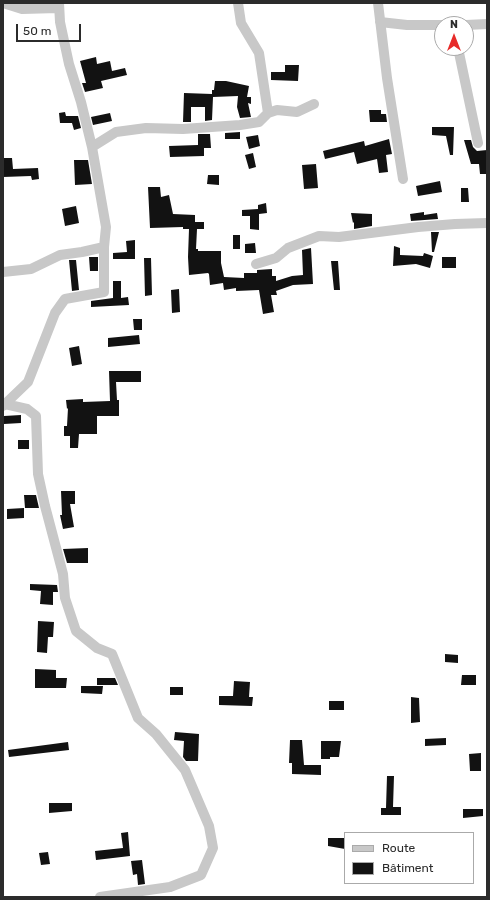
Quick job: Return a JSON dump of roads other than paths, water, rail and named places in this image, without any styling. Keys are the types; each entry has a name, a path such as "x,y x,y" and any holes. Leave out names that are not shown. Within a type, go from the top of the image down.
{"street":[{"path":"3,3 22,9 59,6 60,22 69,64 81,102 92,147 106,227 104,247 104,292 65,299 55,313 28,382 4,405"},
{"path":"238,3 241,23 259,53 268,113"},
{"path":"378,3 392,110 404,179"},
{"path":"380,22 434,26"},
{"path":"474,25 487,24"},
{"path":"460,56 478,142"},
{"path":"92,147 116,132 146,128 183,129 240,125 259,122 268,113 277,110 297,112 314,104"},
{"path":"256,264 276,258 288,248 319,236 339,237 418,227 487,223"},
{"path":"3,272 31,269 60,255 104,247"},
{"path":"4,405 27,409 36,416 38,474 63,574 65,598 76,632 97,648 112,654 138,718 156,734 185,770 209,826 213,848 201,875 170,887 100,897"}]}
